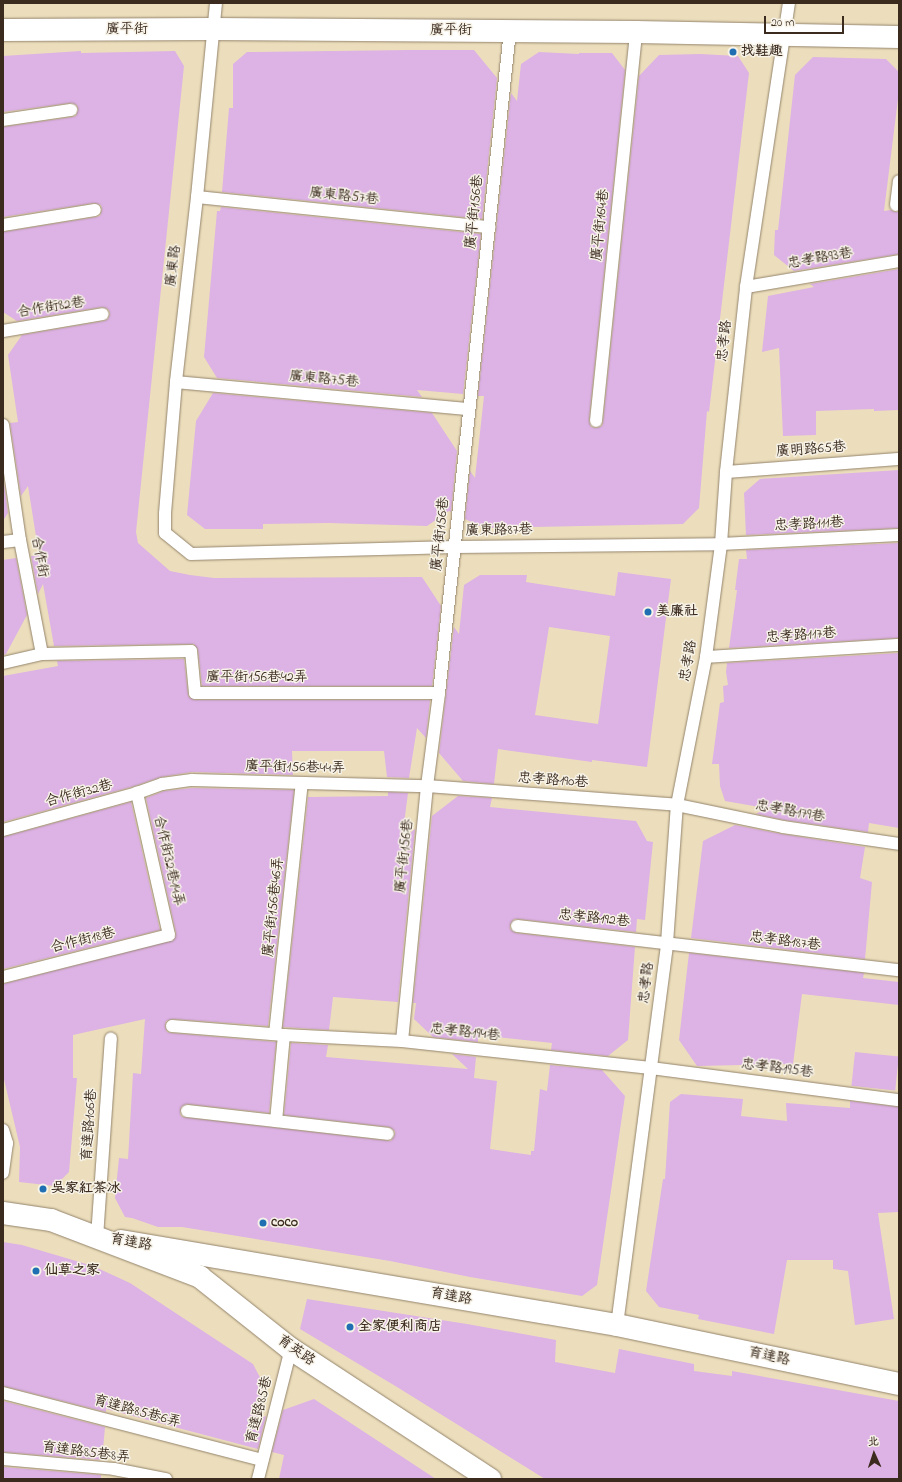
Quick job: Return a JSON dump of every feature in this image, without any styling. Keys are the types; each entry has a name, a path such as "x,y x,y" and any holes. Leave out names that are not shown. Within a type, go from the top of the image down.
{"street":[{"name":"廣平街","path":"3,30 213,29 636,32 899,38"},
{"name":"育達路","path":"3,1213 51,1220 97,1237 617,1324 899,1384"},
{"name":"育英路","path":"97,1237 200,1277 291,1349 490,1479"}],"lane":[{"name":"廣東路","path":"165,533 165,514 176,382 197,197 216,3"},
{"name":"忠孝路","path":"617,1324 667,943 677,805 706,657 721,544 726,472 746,287 789,3"},
{"name":"廣平街156巷","path":"402,1041 427,786 439,693 510,31"},
{"name":"廣平街164巷","path":"596,422 636,32"},
{"path":"3,120 71,110"},
{"path":"896,205 899,181"},
{"name":"廣東路57巷","path":"197,197 489,227"},
{"path":"3,225 95,210"},
{"name":"忠孝路93巷","path":"746,287 899,261"},
{"name":"合作街82巷","path":"3,331 103,314"},
{"name":"廣東路75巷","path":"176,382 469,409"},
{"name":"合作街","path":"4,433 20,540 42,654"},
{"name":"廣明路65巷","path":"726,472 899,459"},
{"name":"廣東路87巷","path":"165,533 191,554 455,546 721,544"},
{"name":"忠孝路111巷","path":"721,544 899,535"},
{"path":"3,542 20,540"},
{"name":"忠孝路117巷","path":"706,657 899,645"},
{"name":"廣平街156巷42弄","path":"42,654 191,651 195,693 439,693"},
{"path":"3,663 42,654"},
{"name":"廣平街156巷44弄","path":"162,784 192,780 427,786"},
{"name":"廣平街156巷46弄","path":"276,1121 280,1035 302,783"},
{"name":"合作街32巷","path":"3,830 137,793 162,784"},
{"name":"忠孝路190巷","path":"427,786 677,805"},
{"name":"合作街32巷14弄","path":"137,793 170,935"},
{"name":"忠孝路179巷","path":"677,805 783,827 899,844"},
{"name":"忠孝路192巷","path":"517,926 667,943"},
{"name":"合作街18巷","path":"3,977 170,935"},
{"name":"忠孝路187巷","path":"667,943 899,970"},
{"name":"忠孝路194巷","path":"172,1026 280,1035 402,1041 651,1068"},
{"name":"育達路106巷","path":"97,1237 111,1038"},
{"name":"忠孝路195巷","path":"651,1068 899,1100"},
{"path":"187,1111 388,1134"},
{"path":"3,1130 6,1143 3,1173"},
{"name":"育達路85巷","path":"258,1479 291,1349"},
{"name":"育達路85巷6弄","path":"3,1393 263,1460"},
{"name":"育達路85巷8弄","path":"3,1459 114,1470 166,1479"}],"building":[{"path":"474,50 497,78 482,219 222,192 229,108 233,108 233,64 247,52"},
{"path":"81,51 81,53 175,51 184,66 136,532 138,543 170,571 214,578 422,577 441,606 432,686 202,686 198,650 194,644 54,646 43,584 38,594 31,556 39,555 28,486 21,496 10,423 18,422 8,355 22,335 104,321 108,319 110,313 108,309 102,307 17,321 3,312 3,232 96,217 100,216 102,209 101,205 94,203 3,217 3,127 72,117 76,116 78,109 77,105 70,103 3,112 3,56"},
{"path":"539,52 579,54 612,53 625,70 589,420 591,427 596,428 602,426 603,422 639,76 659,55 700,54 738,56 749,73 709,412 707,411 699,508 683,524 484,528 465,519 470,471 475,478 484,396 478,396 511,93 517,101 521,64"},
{"path":"813,57 886,59 899,72 899,91 884,211 891,210 899,212 899,254 794,271 774,255 775,230 778,230 795,75"},
{"path":"221,207 481,234 463,394 417,390 422,397 217,378 204,357 217,211 220,211"},
{"path":"899,269 899,410 874,411 874,409 816,411 816,435 783,436 779,348 762,352 768,296 814,287 810,284"},
{"path":"213,393 432,413 457,451 451,512 449,511 427,526 329,523 263,524 263,529 205,529 187,515 196,421"},
{"path":"899,470 899,528 746,535 744,493 760,479"},
{"path":"3,476 8,513 3,521"},
{"path":"899,543 899,638 729,648 737,590 735,590 739,559 747,559 746,550"},
{"path":"16,558 27,615 6,654 3,655 3,560"},
{"path":"618,572 671,579 647,767 592,760 592,762 498,749 494,784 463,781 439,753 454,627 459,634 464,585 480,575 527,575 526,582 615,596","holes":["549,627 610,636 598,724 535,715"]},
{"path":"899,653 899,828 869,823 868,832 784,820 756,814 766,808 725,801 720,786 719,764 712,764 720,703 724,702 723,686 728,685 726,672 727,663"},
{"path":"184,659 188,694 189,697 195,700 430,700 426,738 417,728 409,778 387,777 384,751 292,751 293,775 192,772 161,777 135,786 3,822 3,676 58,666 57,661"},
{"path":"192,788 294,790 268,1026 173,1019 166,1021 165,1026 167,1032 171,1033 276,1042 269,1113 187,1104 181,1107 180,1114 182,1117 391,1141 395,1131 389,1127 284,1115 291,1043 328,1045 326,1057 468,1069 452,1054 476,1057 474,1078 497,1081 490,1149 531,1155 531,1151 534,1151 540,1089 547,1091 550,1065 602,1070 625,1096 597,1285 582,1296 470,1277 390,1261 182,1227 158,1227 125,1217 115,1198 119,1158 128,1159 133,1073 141,1074 145,1019 73,1035 73,1078 77,1078 69,1172 55,1186 19,1182 20,1147 3,1075 3,984 174,940 176,933 146,798 164,791"},
{"path":"388,792 408,793 402,839 415,829 398,1002 333,997 329,1030 283,1027 308,797 388,796"},
{"path":"458,796 492,798 490,807 636,821 647,841 653,842 645,920 637,919 636,932 518,919 514,919 510,925 510,929 516,933 635,947 628,1040 608,1056 551,1050 552,1043 478,1035 478,1042 433,1037 414,1019 416,1003 413,1003 432,816"},
{"path":"131,802 160,930 3,969 3,837"},
{"path":"735,825 865,847 860,878 872,882 865,959 691,938 703,841"},
{"path":"689,953 864,973 863,978 899,982 899,1005 802,994 793,1064 697,1066 679,1040"},
{"path":"855,1052 899,1057 895,1090 851,1086"},
{"path":"681,1094 743,1099 741,1116 787,1121 786,1103 850,1108 850,1101 899,1107 899,1212 878,1213 894,1319 855,1325 848,1271 833,1269 833,1260 787,1260 774,1334 698,1319 699,1315 659,1307 646,1291 663,1179 665,1179 670,1102"},
{"path":"3,1242 22,1245 93,1266 130,1283 253,1364 264,1385 257,1419 266,1416 258,1449 106,1409 106,1412 3,1386"},
{"path":"307,1299 467,1324 556,1340 555,1362 615,1373 619,1349 694,1364 694,1371 732,1376 732,1371 899,1401 899,1479 545,1479 300,1329"},
{"path":"314,1399 436,1479 279,1479 284,1455 272,1452 283,1410"},
{"path":"3,1401 105,1427 102,1460 3,1452"},
{"path":"3,1467 101,1475 101,1479 3,1479"}],"place":[{"name":"找鞋趣","path":"733,52"},
{"name":"美廉社","path":"648,612"},
{"name":"吳家紅茶冰","path":"43,1189"},
{"name":"coco","path":"263,1223"},
{"name":"仙草之家","path":"36,1271"},
{"name":"全家便利商店","path":"350,1327"}]}
